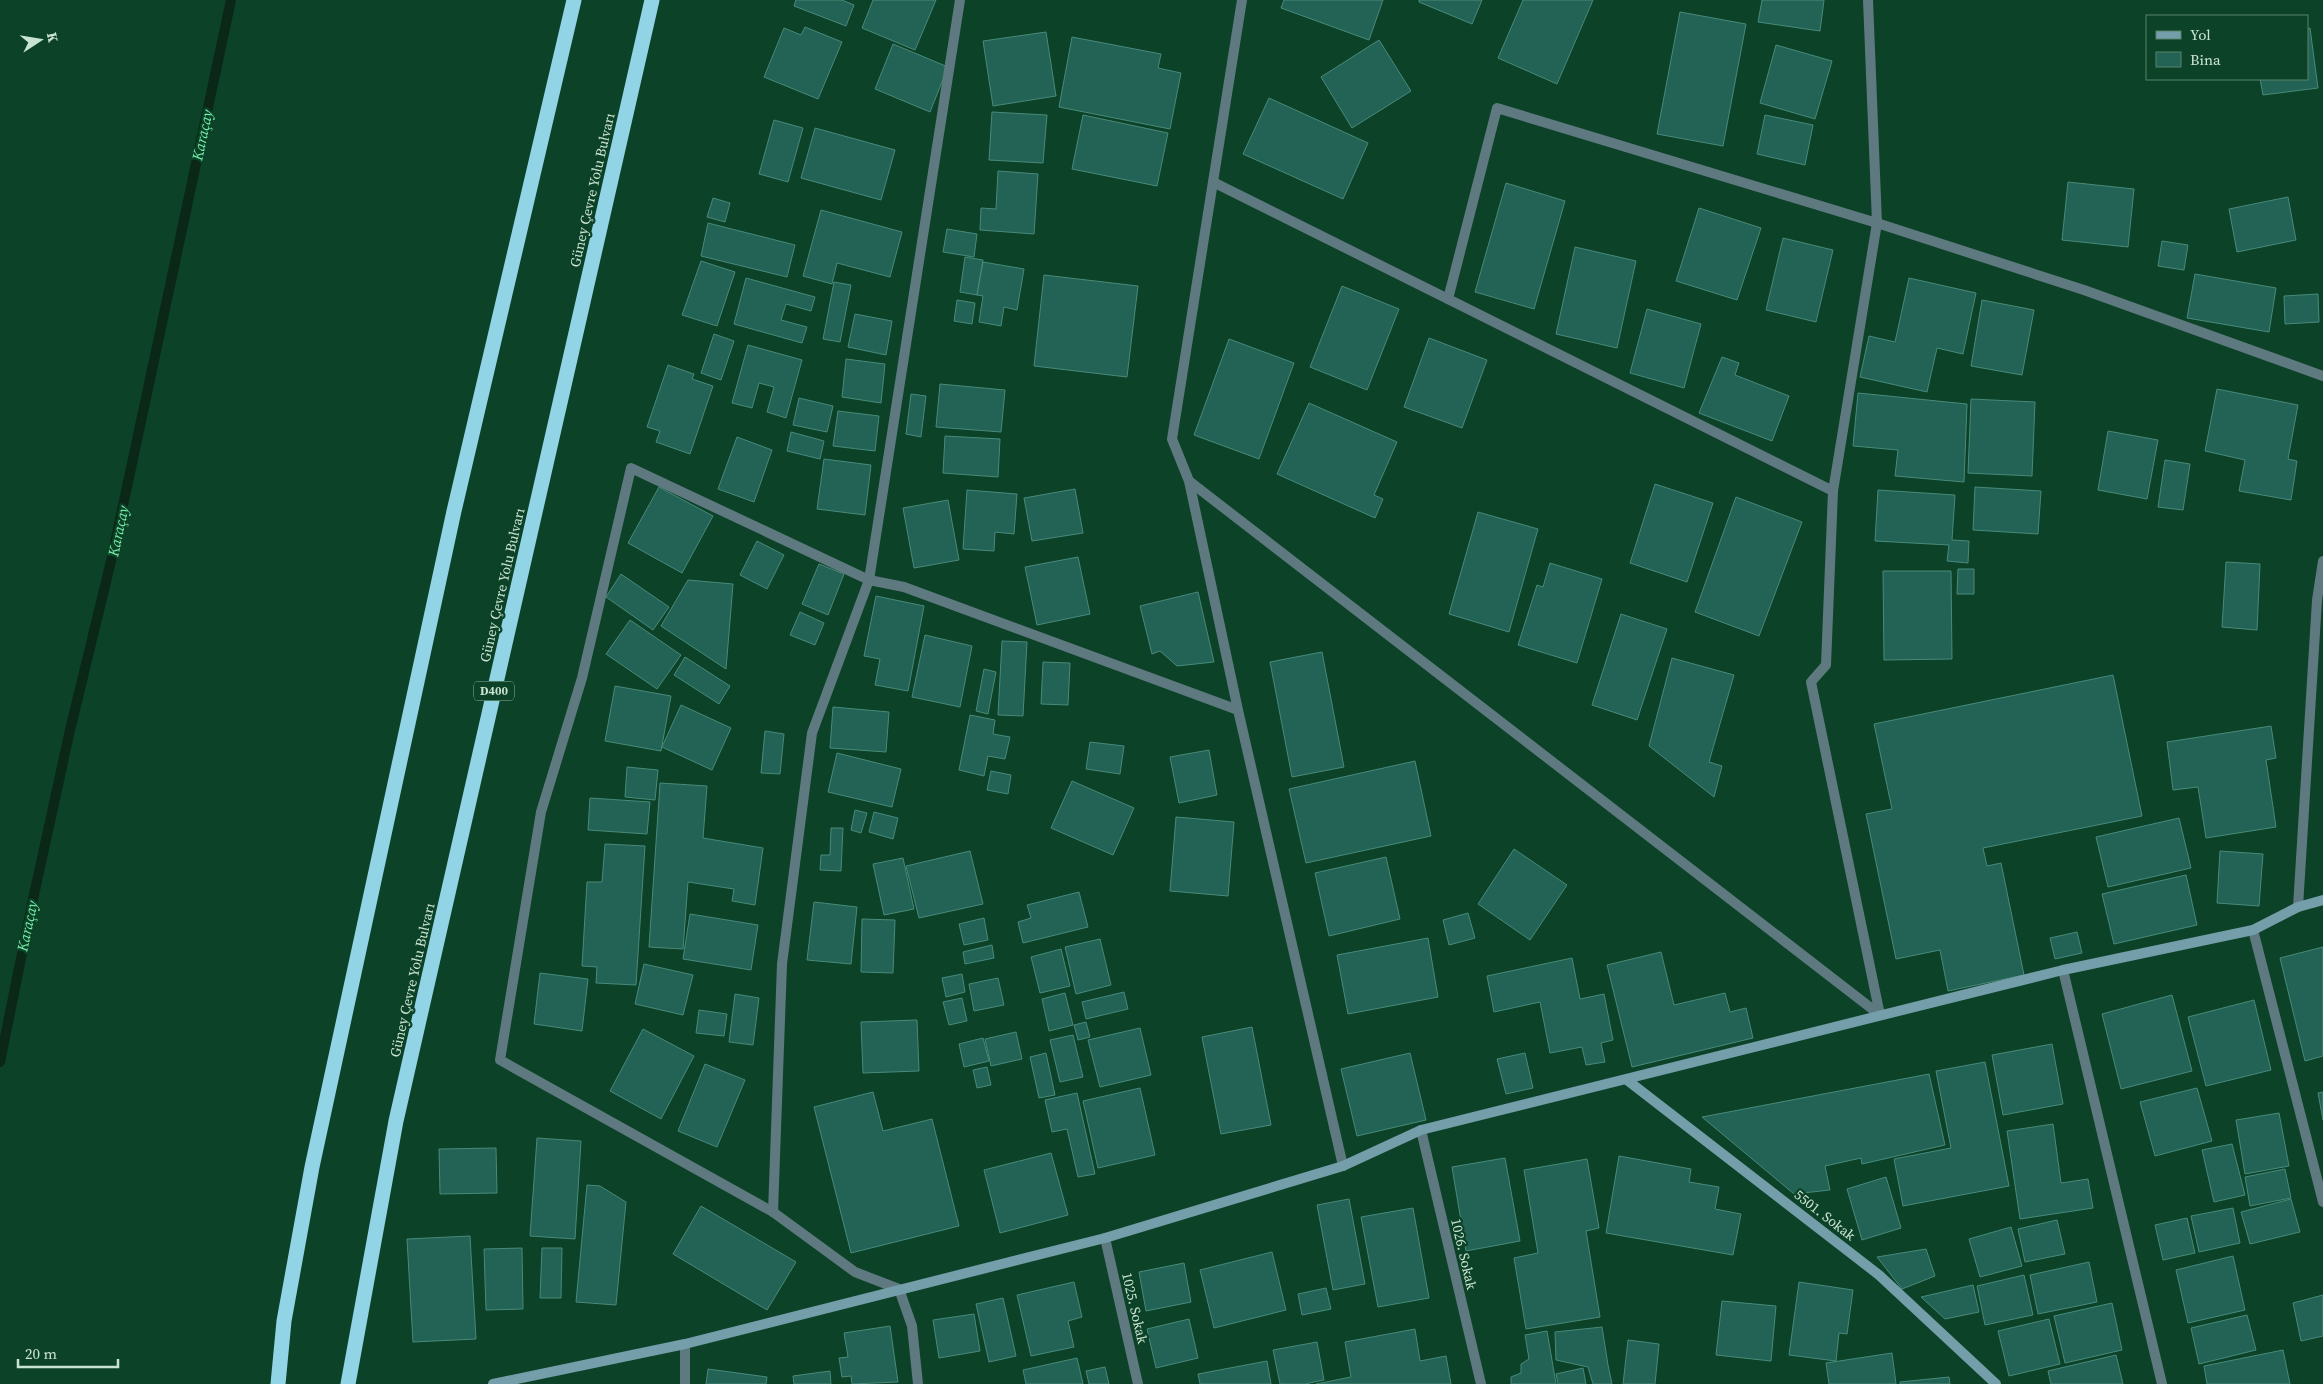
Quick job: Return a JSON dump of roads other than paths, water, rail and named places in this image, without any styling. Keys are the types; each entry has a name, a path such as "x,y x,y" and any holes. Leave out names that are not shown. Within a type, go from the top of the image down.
{"highway":[{"path":"278,1384 284,1321 316,1147 454,511 574,0"},
{"name":"Güney Çevre Yolu Bulvarı","path":"348,1384 396,1121 652,0"}],"street":[{"path":"773,1212 782,964 812,733 869,580 960,0"},
{"path":"1242,0 1172,439 1189,481 1238,710 1343,1166"},
{"path":"1868,0 1877,223 1832,491 1826,665 1811,682 1880,1015"},
{"path":"1448,299 1496,108 1877,223 2084,290 2323,376"},
{"path":"1213,182 1832,491"},
{"path":"918,1384 912,1326 899,1289 855,1272 773,1212 500,1060 541,812 582,678 631,468 869,580 904,587 1238,710"},
{"path":"1189,481 1880,1015"},
{"path":"2298,907 2317,600 2323,561"},
{"path":"493,1384 685,1344 1106,1238 1343,1166 1421,1130 2063,970 2252,930 2298,907 2323,900"},
{"path":"2252,930 2323,1202"},
{"path":"2063,970 2162,1384"},
{"name":"5501. Sokak","path":"1627,1080 1879,1275 1996,1384"},
{"name":"1026. Sokak","path":"1421,1130 1481,1384"},
{"name":"1025. Sokak","path":"1106,1238 1138,1384"},
{"path":"685,1344 685,1384"}],"waterway":[{"name":"Karaçay","path":"0,1062 32,904 70,730 112,557 231,0"}]}
